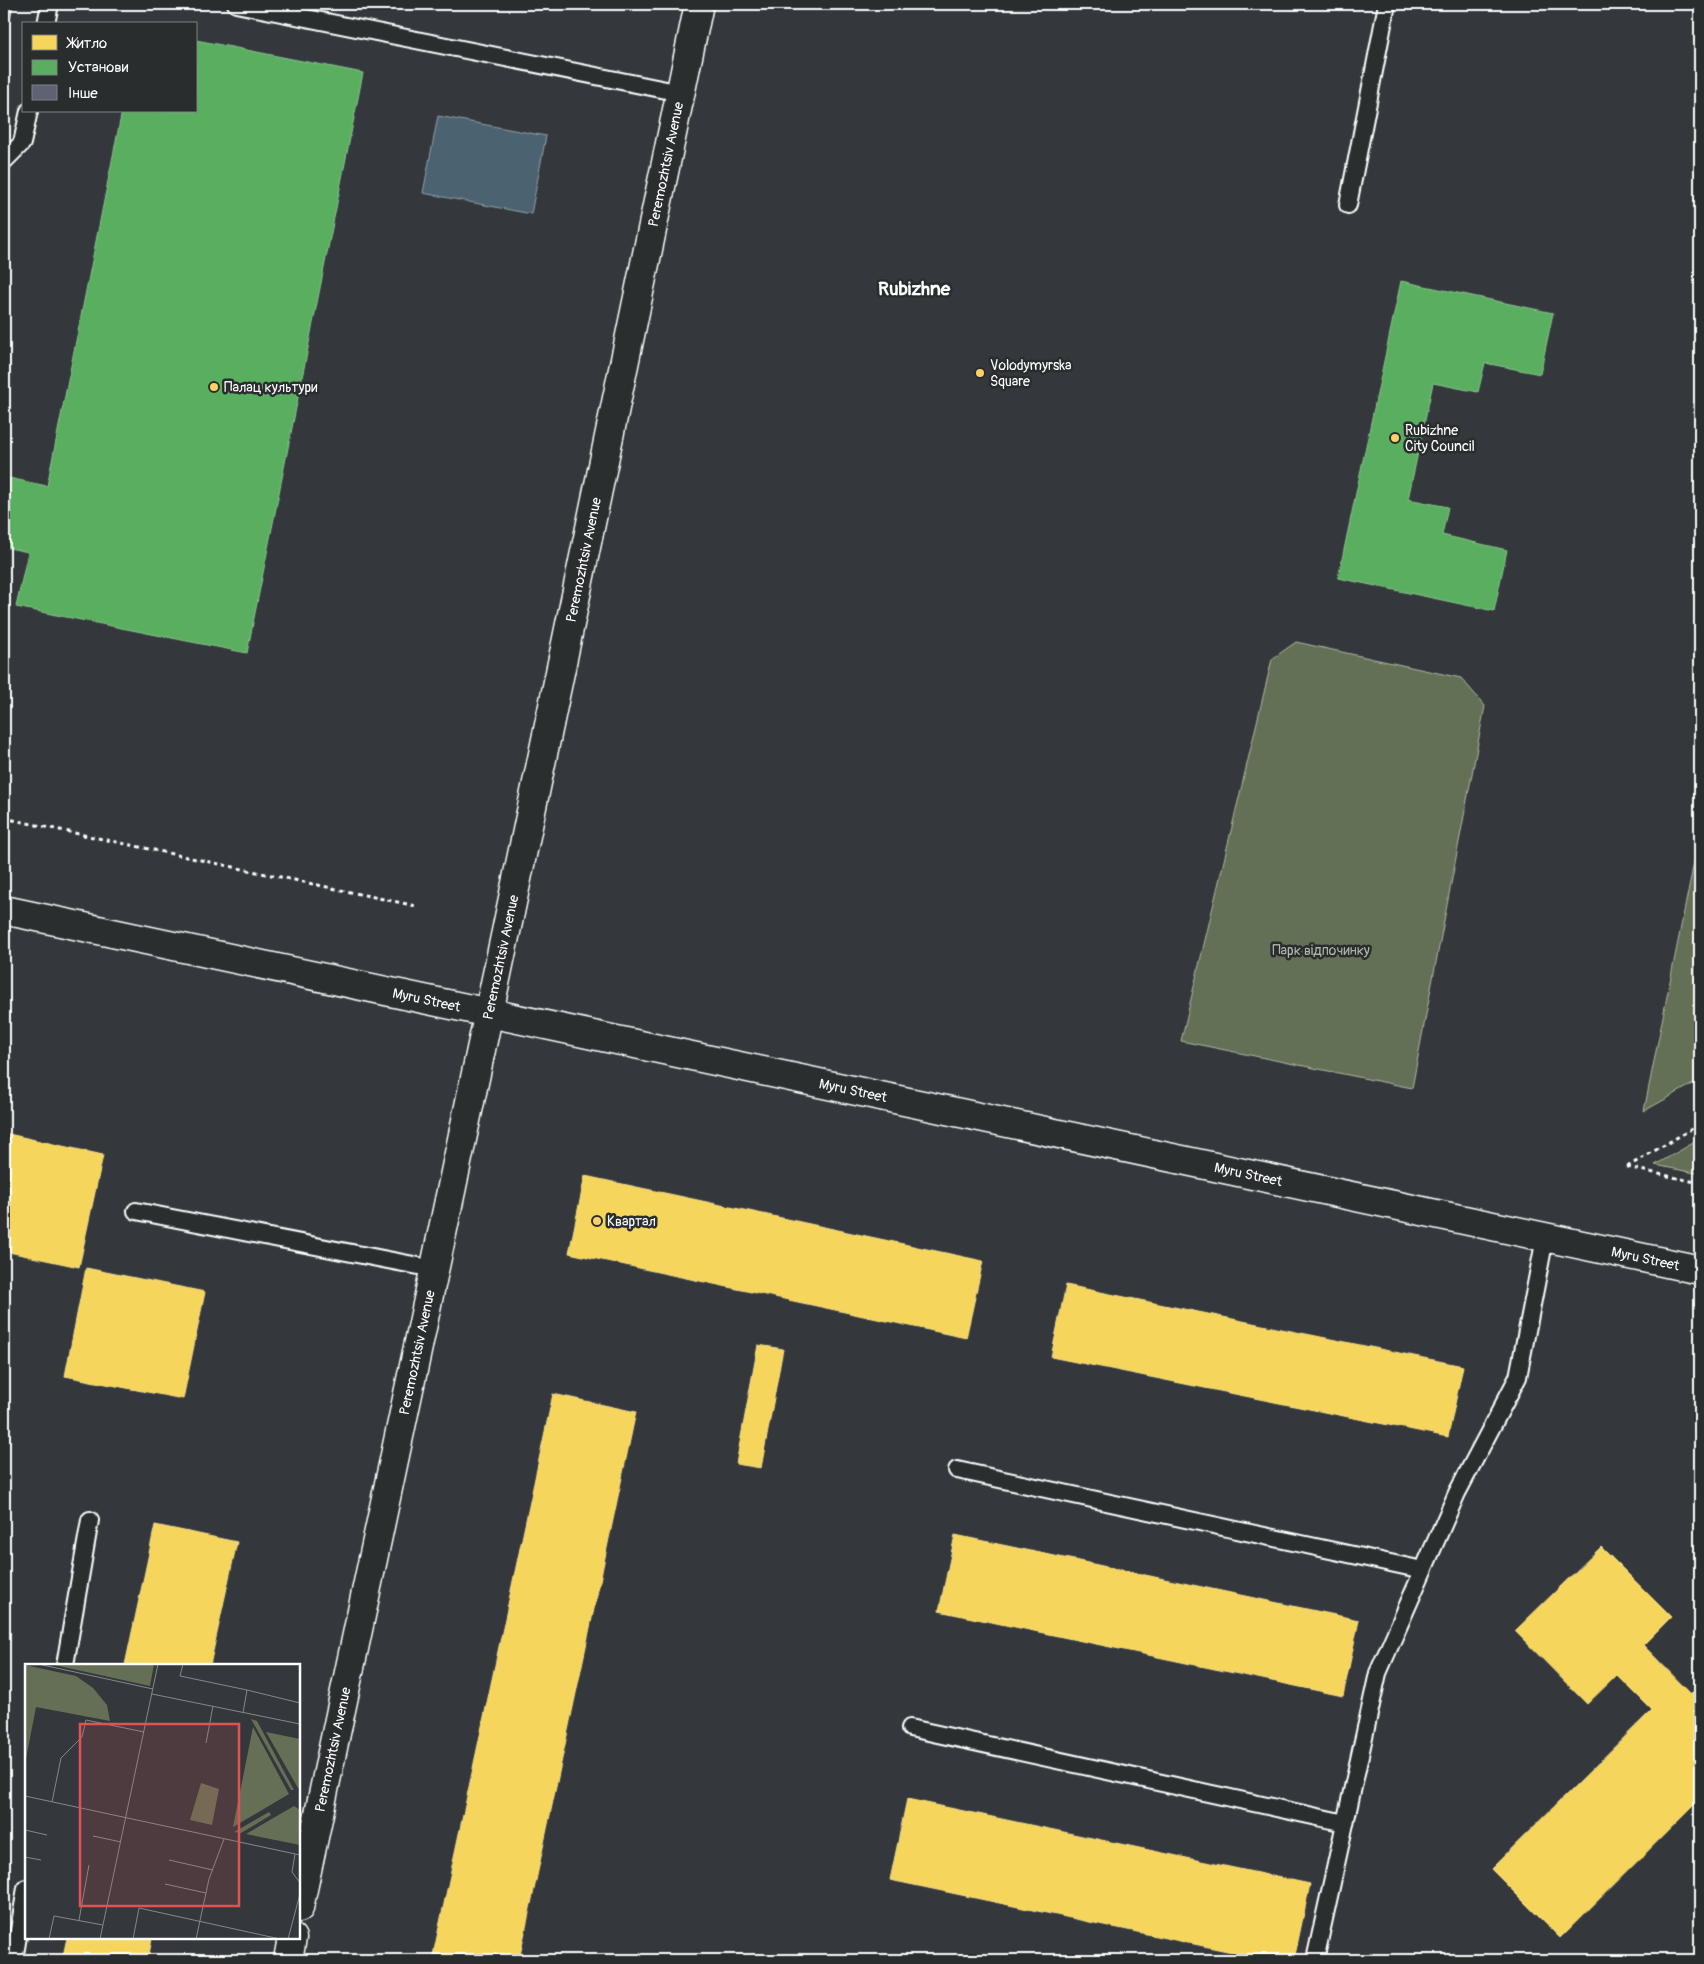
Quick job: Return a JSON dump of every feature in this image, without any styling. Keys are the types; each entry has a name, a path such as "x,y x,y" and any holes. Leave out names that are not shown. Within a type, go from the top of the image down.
{"street":[{"name":"Peremozhtsiv Avenue","path":"300,1903 489,1014 699,4"},
{"name":"Myru Street","path":"4,910 1700,1270"},
{"path":"288,1960 292,1939"}],"lane":[{"path":"46,22 50,4"},
{"path":"236,4 680,93"},
{"path":"1348,205 1387,4"},
{"path":"4,161 22,143 29,112"},
{"path":"136,1211 434,1269"},
{"path":"1315,1960 1378,1673 1457,1493 1518,1377 1545,1238"},
{"path":"957,1470 1423,1570"},
{"path":"65,1664 90,1520"},
{"path":"910,1728 1345,1823"},
{"path":"14,1960 25,1894"}],"path":[{"path":"4,818 416,906"},
{"path":"1700,1124 1626,1167 1700,1183"}],"green space":[{"name":"Парк відпочинку","path":"1296,642 1461,678 1485,706 1412,1088 1181,1041 1272,659"},
{"path":"1700,832 1700,1080 1644,1111"},
{"path":"1700,1139 1700,1174 1655,1165"}],"water":[{"path":"438,116 546,136 531,214 423,193"}],"building: Житло":[{"path":"4,1133 103,1155 79,1267 4,1251"},
{"path":"585,1176 983,1261 966,1338 569,1253"},
{"path":"86,1268 205,1292 183,1399 65,1376"},
{"path":"1066,1285 1463,1366 1448,1437 1051,1357"},
{"path":"758,1345 783,1349 761,1468 736,1464"},
{"path":"553,1394 636,1412 519,1960 432,1960"},
{"path":"155,1525 237,1542 210,1664 125,1664"},
{"path":"955,1535 1359,1620 1343,1696 939,1611"},
{"path":"1601,1547 1671,1617 1643,1645 1691,1694 1700,1685 1700,1799 1560,1938 1491,1869 1652,1710 1617,1675 1587,1704 1515,1631"},
{"path":"907,1799 1310,1884 1294,1960 1270,1960 890,1880"},
{"path":"67,1939 152,1939 148,1960 62,1960"}],"building: Установи":[{"path":"198,40 363,73 247,653 16,607 28,552 4,547 4,477 47,486 122,112 198,112"},
{"path":"1401,281 1553,313 1540,374 1485,363 1478,392 1433,383 1408,499 1448,507 1442,535 1507,550 1494,611 1338,578"}],"building: Інше":[{"path":"4,4 13,4 4,49"}],"place":[{"name":"Volodymyrska Square","path":"980,373"},
{"name":"Палац культури","path":"214,387"},
{"name":"Rubizhne City Council","path":"1395,438"},
{"name":"Квартал","path":"597,1221"}],"district":[{"name":"Rubizhne","path":"914,289"}]}
